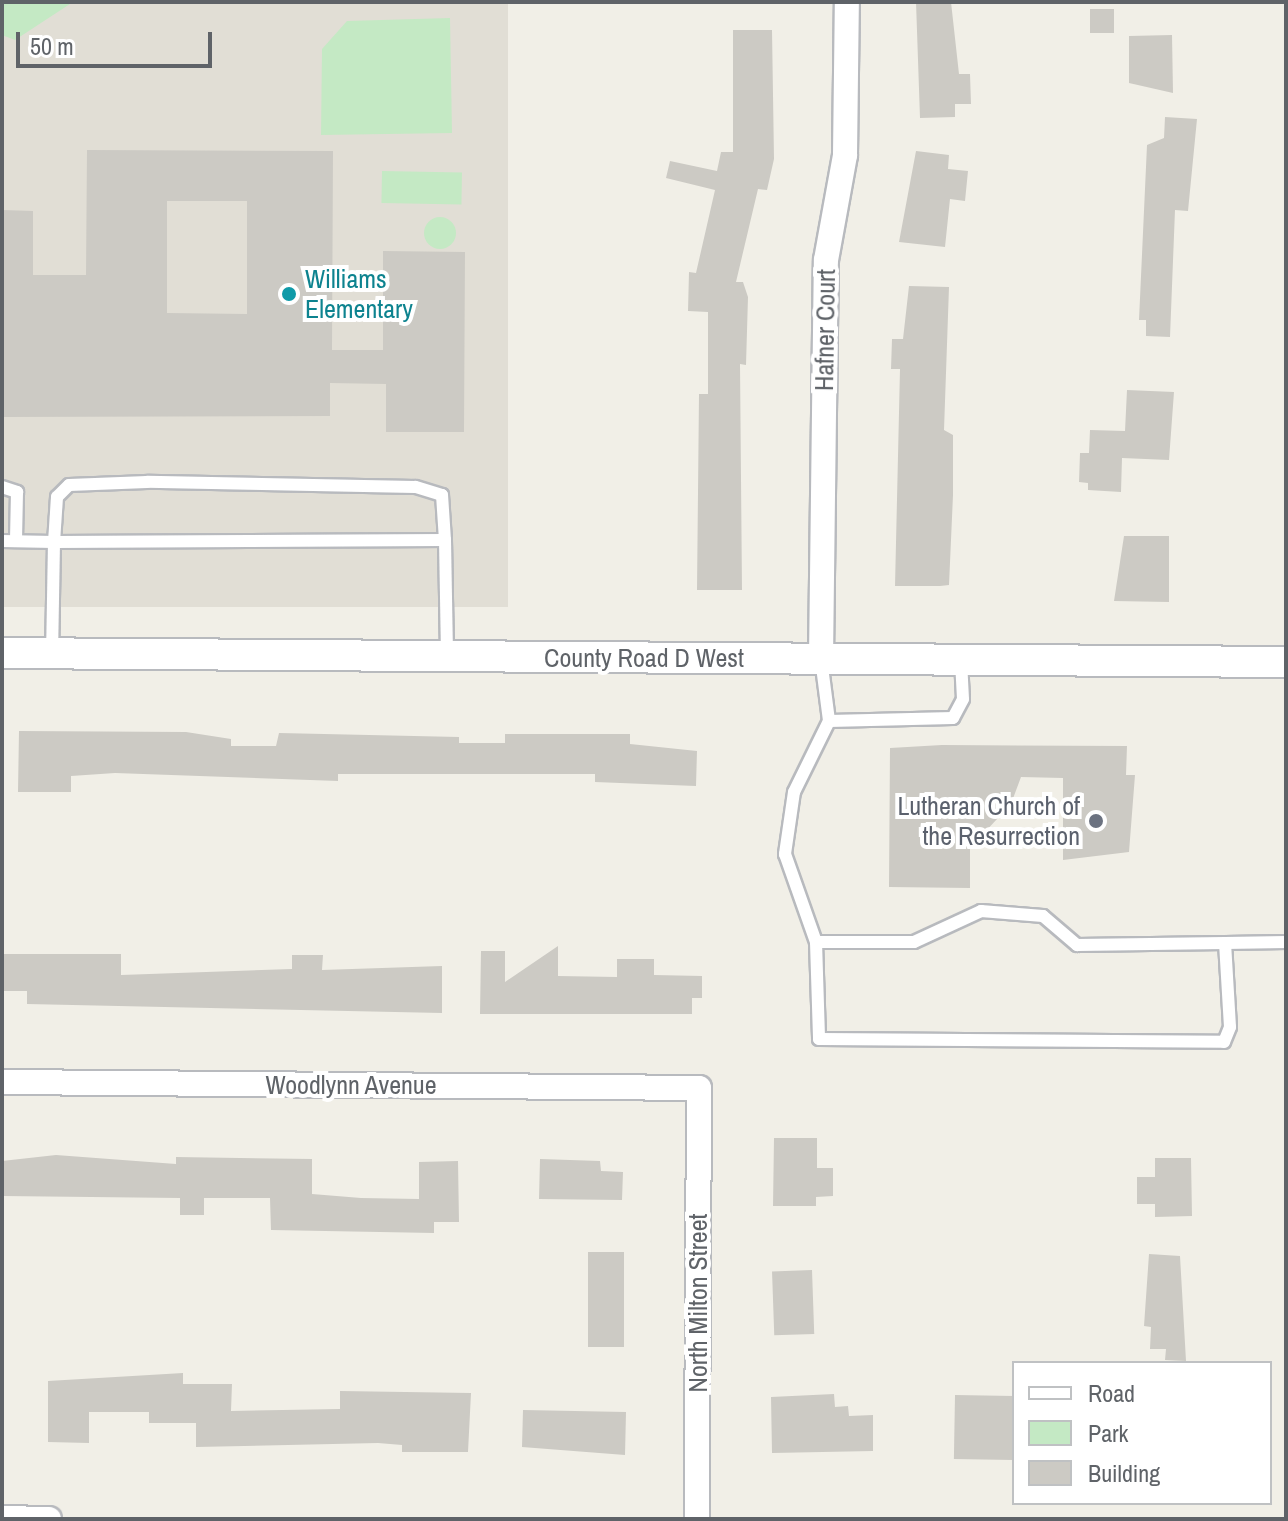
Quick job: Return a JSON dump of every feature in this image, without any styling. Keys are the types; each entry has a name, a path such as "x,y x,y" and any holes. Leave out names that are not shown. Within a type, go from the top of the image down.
{"street":[{"name":"Hafner Court","path":"821,659 826,260 845,155 847,2"},
{"name":"County Road D West","path":"2,653 1286,662"},
{"name":"Woodlynn Avenue","path":"2,1082 699,1088"},
{"name":"North Milton Street","path":"697,1519 699,1088"},
{"path":"2,1518 49,1519"}],"lane":[{"path":"52,653 57,497 69,485 147,482 415,487 442,495 447,656"},
{"path":"2,487 17,492 16,541"},
{"path":"2,541 445,540"},
{"path":"821,659 829,721 786,819 785,854 816,942 819,1039 1224,1042 1230,1027 1225,943"},
{"path":"829,721 953,718 963,699 961,660"},
{"path":"816,942 914,942 981,911 1043,916 1077,945 1286,942"}],"shaded area":[{"path":"2,2 508,2 508,607 2,607"}],"green space":[{"path":"2,2 73,2 15,40 2,35"},
{"path":"450,18 452,133 321,135 322,49 347,21"},
{"path":"382,171 462,172 461,204 381,203"},
{"path":"440,217 452,221 456,233 452,245 440,249 428,245 424,233 428,221"}],"building":[{"path":"916,2 951,2 959,74 970,74 971,104 955,104 955,117 920,118"},
{"path":"1090,9 1114,9 1114,33 1090,33"},
{"path":"733,30 772,30 774,159 767,190 758,189 736,282 743,282 748,297 746,365 740,364 742,590 697,590 699,394 708,394 708,312 688,311 689,272 696,273 715,190 666,178 670,161 717,171 721,152 733,152"},
{"path":"1172,35 1173,93 1129,83 1129,36"},
{"path":"1165,117 1197,119 1188,211 1175,210 1170,337 1146,336 1146,320 1139,320 1147,145 1164,138"},
{"name":"Williams Elementary","path":"87,150 333,151 332,350 383,350 383,251 465,252 464,432 386,432 386,384 330,383 330,416 2,417 2,210 33,211 33,275 86,275","holes":["167,201 247,201 247,314 167,313"]},
{"path":"916,151 949,155 948,169 968,171 965,201 950,199 945,247 899,242"},
{"path":"909,286 949,287 944,430 953,435 949,585 895,586 900,369 891,369 892,339 903,339"},
{"path":"1127,390 1174,392 1169,460 1122,458 1121,492 1088,490 1088,483 1079,482 1080,453 1089,453 1090,430 1125,431"},
{"path":"1124,536 1169,536 1169,602 1114,601"},
{"path":"19,731 186,732 231,739 231,746 276,746 279,733 459,737 459,743 505,743 505,734 630,734 630,744 697,751 696,786 595,782 595,774 338,774 338,781 115,773 71,776 71,792 18,792"},
{"name":"Lutheran Church of the Resurrection","path":"942,745 1127,746 1126,775 1135,775 1129,852 1063,860 1063,778 1021,777 1011,804 984,833 970,832 970,888 889,887 890,748"},
{"path":"558,946 558,976 617,977 617,959 654,959 654,975 702,976 702,998 692,998 692,1014 480,1014 481,951 505,951 505,982"},
{"path":"2,954 121,954 121,975 292,969 292,955 323,955 322,970 442,966 442,1013 27,1004 27,991 2,991"},
{"path":"774,1138 817,1138 817,1168 833,1168 833,1196 816,1197 816,1206 773,1206"},
{"path":"56,1155 176,1164 176,1157 312,1159 312,1194 419,1199 419,1162 458,1161 459,1222 434,1222 434,1233 271,1230 270,1198 204,1198 204,1215 180,1215 180,1198 2,1196 2,1161"},
{"path":"1155,1158 1191,1158 1192,1216 1155,1217 1155,1204 1137,1204 1137,1177 1155,1177"},
{"path":"540,1159 600,1161 601,1171 623,1172 622,1200 539,1199"},
{"path":"588,1252 624,1252 624,1347 588,1347"},
{"path":"1149,1254 1180,1256 1186,1361 1165,1360 1166,1349 1150,1349 1151,1327 1144,1326"},
{"path":"812,1270 814,1334 774,1335 772,1271"},
{"path":"183,1373 183,1384 232,1384 231,1411 340,1409 340,1391 471,1393 468,1452 402,1452 402,1445 378,1443 196,1447 196,1423 149,1423 149,1412 89,1412 89,1443 48,1442 48,1381"},
{"path":"834,1394 835,1407 848,1406 849,1416 873,1415 873,1451 772,1453 771,1397"},
{"path":"955,1395 1012,1396 1012,1460 954,1459"},
{"path":"523,1410 626,1412 625,1455 522,1447"}],"place":[{"name":"Williams Elementary","path":"289,294"},
{"name":"Lutheran Church of the Resurrection","path":"1096,821"}]}
